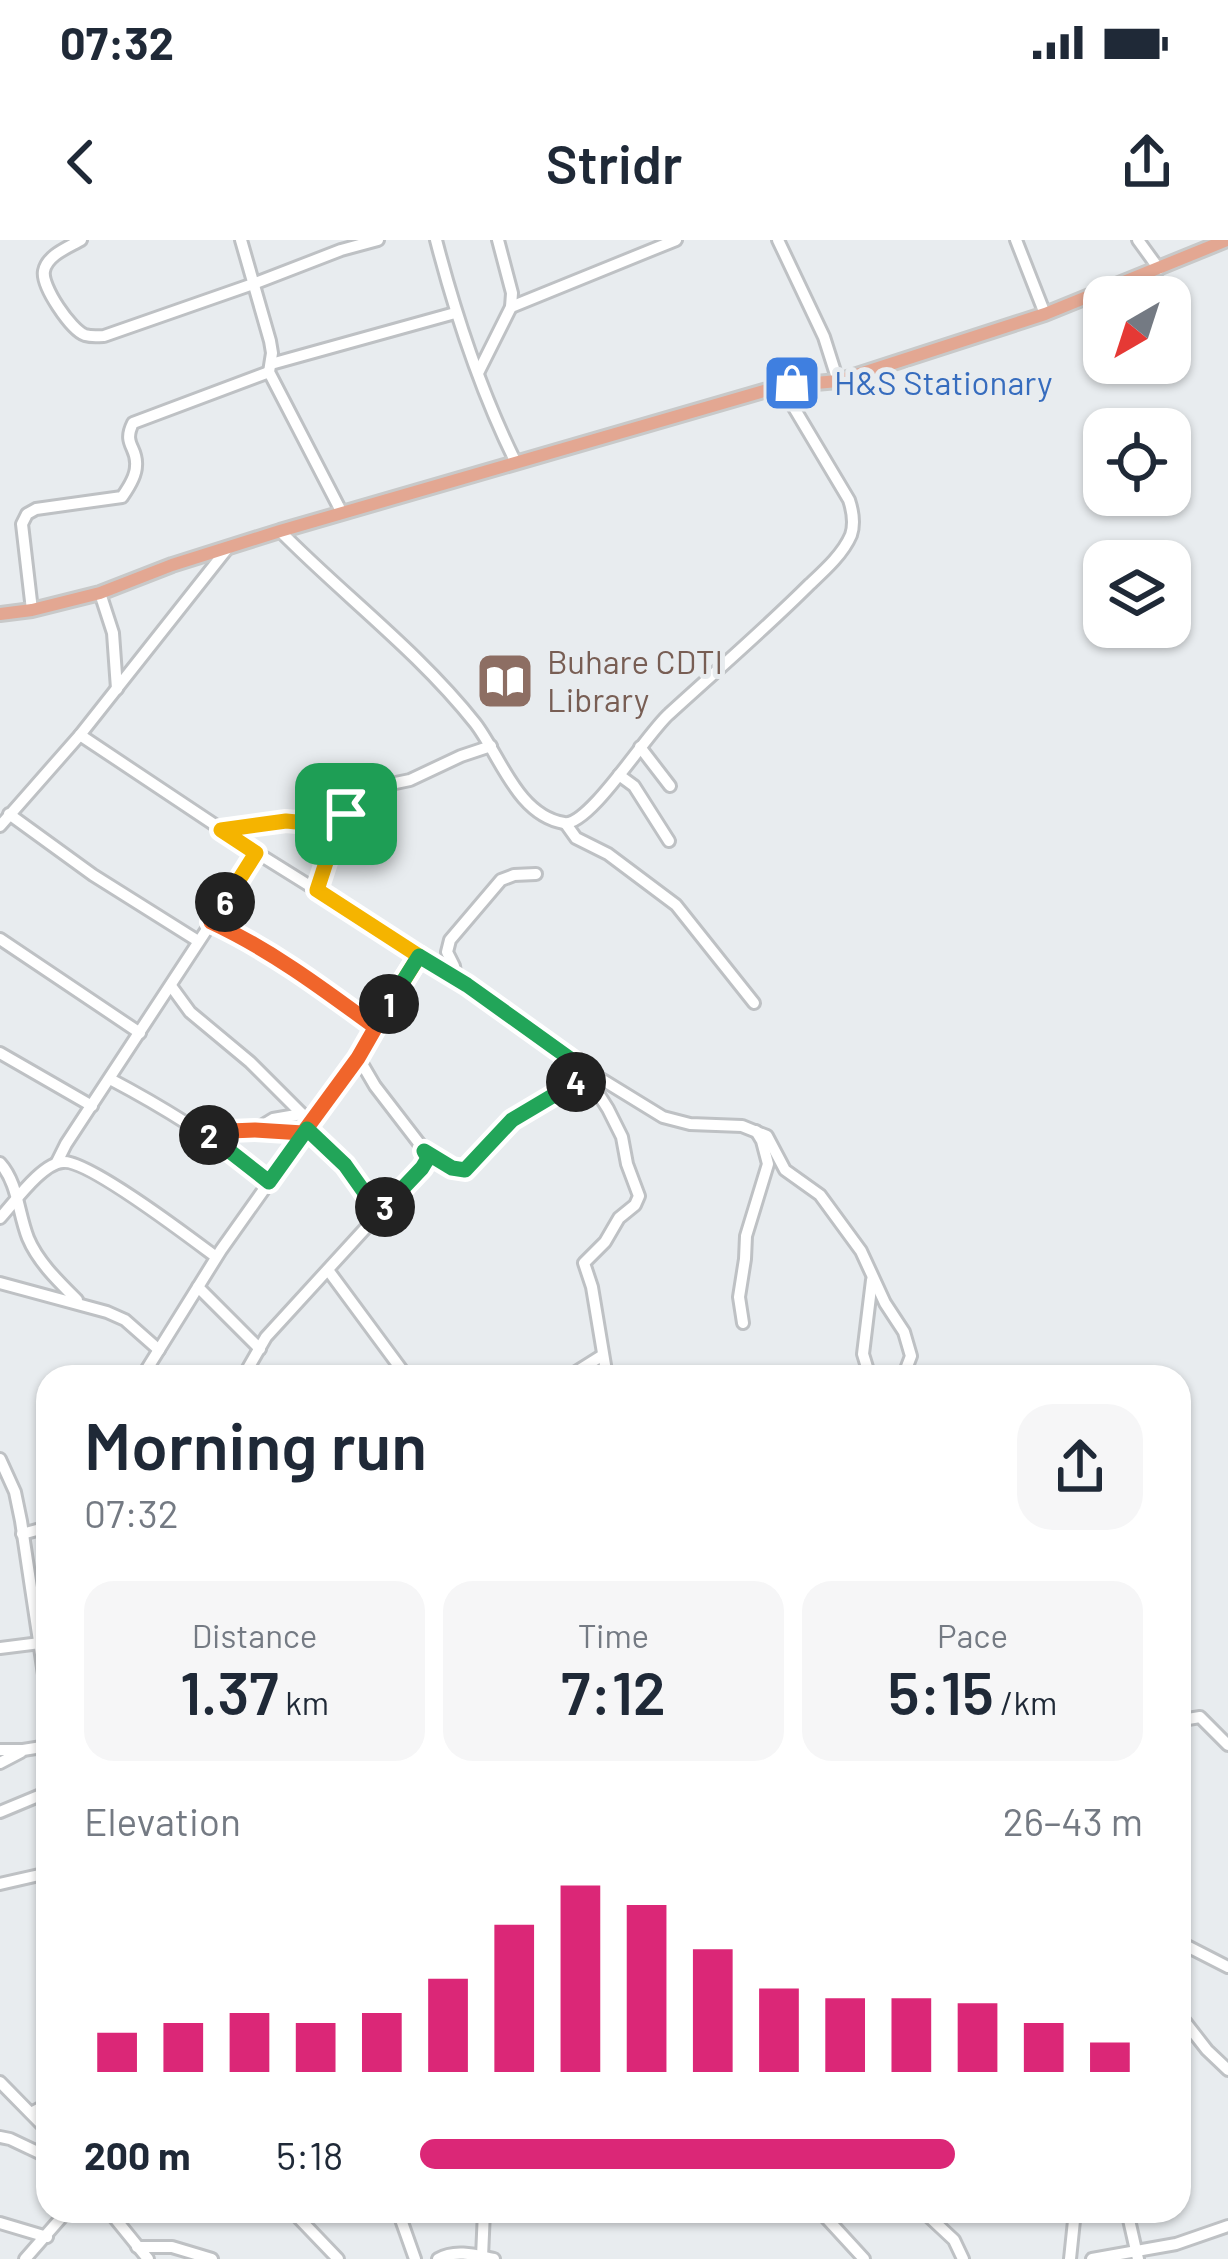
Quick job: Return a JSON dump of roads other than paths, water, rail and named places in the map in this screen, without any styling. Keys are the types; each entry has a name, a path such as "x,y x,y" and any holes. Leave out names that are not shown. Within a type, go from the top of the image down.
{"main road":[{"path":"0,614 100,593 280,531 781,386 838,381 1045,314 1227,240"}],"street":[{"path":"81,240 52,258 44,271 45,281 72,326 82,334 104,335 378,240"},
{"path":"241,240 270,341 270,368 342,513"},
{"path":"436,240 455,313 516,464"},
{"path":"478,373 511,307 512,293 498,240"},
{"path":"511,307 676,240"},
{"path":"778,240 816,320 838,381"},
{"path":"1016,240 1045,314"},
{"path":"1138,240 1159,269"},
{"path":"32,610 22,524 27,514 122,497 136,466 128,436 133,423 270,368 455,313"},
{"path":"566,824 580,819 659,722 768,626 819,576 851,535 849,500 781,386"},
{"path":"280,531 432,674 491,746 525,799 676,905 754,1004"},
{"path":"0,826 80,735 227,549"},
{"path":"100,593 113,633 117,688"},
{"path":"80,735 456,978 583,1071 663,1117 754,1129 767,1136 785,1170 820,1195 861,1251 904,1332 911,1356 908,1365"},
{"path":"317,890 333,831 368,793 491,746"},
{"path":"640,747 670,786"},
{"path":"619,775 634,786 669,841"},
{"path":"10,814 199,941"},
{"path":"221,830 286,821 318,824 346,814"},
{"path":"0,1218 57,1162 256,853"},
{"path":"456,978 447,952 450,940 501,880 514,874 536,874"},
{"path":"211,922 284,962 375,1027"},
{"path":"0,939 140,1033"},
{"path":"151,1365 216,1257 358,1058 419,956"},
{"path":"171,986 190,1012 250,1062 345,1165 379,1213"},
{"path":"0,1053 92,1106"},
{"path":"250,1365 278,1323 428,1158 358,1058"},
{"path":"424,1151 452,1168 465,1170 512,1120 583,1071"},
{"path":"583,1071 622,1137 639,1196 584,1263 605,1365"},
{"path":"110,1079 204,1132 269,1182"},
{"path":"255,1130 272,1119 306,1125"},
{"path":"204,1132 306,1125"},
{"path":"743,1323 739,1297 746,1236 768,1164 754,1129"},
{"path":"57,1162 67,1161 109,1183 216,1257"},
{"path":"0,1163 7,1171 28,1239 40,1260 80,1303"},
{"path":"328,1270 398,1365"},
{"path":"865,1365 873,1276"},
{"path":"0,1282 124,1320 159,1350"},
{"path":"198,1287 260,1348"},
{"path":"587,1365 603,1355"},
{"path":"0,1459 15,1492 36,1619"},
{"path":"22,1534 36,1530"},
{"path":"0,1648 36,1644"},
{"path":"1191,1718 1200,1717 1228,1745"},
{"path":"0,1750 36,1748"},
{"path":"0,1763 23,1750"},
{"path":"0,1812 36,1797"},
{"path":"0,1884 36,1876"},
{"path":"1191,1948 1228,1967"},
{"path":"1191,2029 1228,2070"},
{"path":"0,2082 36,2118"},
{"path":"32,2113 36,2111"},
{"path":"0,2138 36,2151"},
{"path":"0,2223 47,2236"},
{"path":"25,2259 57,2223"},
{"path":"119,2223 148,2259"},
{"path":"304,2223 338,2259"},
{"path":"402,2223 415,2259"},
{"path":"438,2259 460,2253 488,2258 485,2223"},
{"path":"831,2223 864,2259"},
{"path":"936,2223 954,2240 962,2259"},
{"path":"1070,2259 1074,2223"},
{"path":"1130,2223 1137,2255"},
{"path":"1092,2259 1137,2255 1228,2226"},
{"path":"137,2246 182,2249 212,2259"},
{"path":"182,2249 194,2259"}],"place":[{"name":"H&S Stationary","path":"792,383"},
{"name":"Buhare CDTI Library","path":"505,681"}]}
